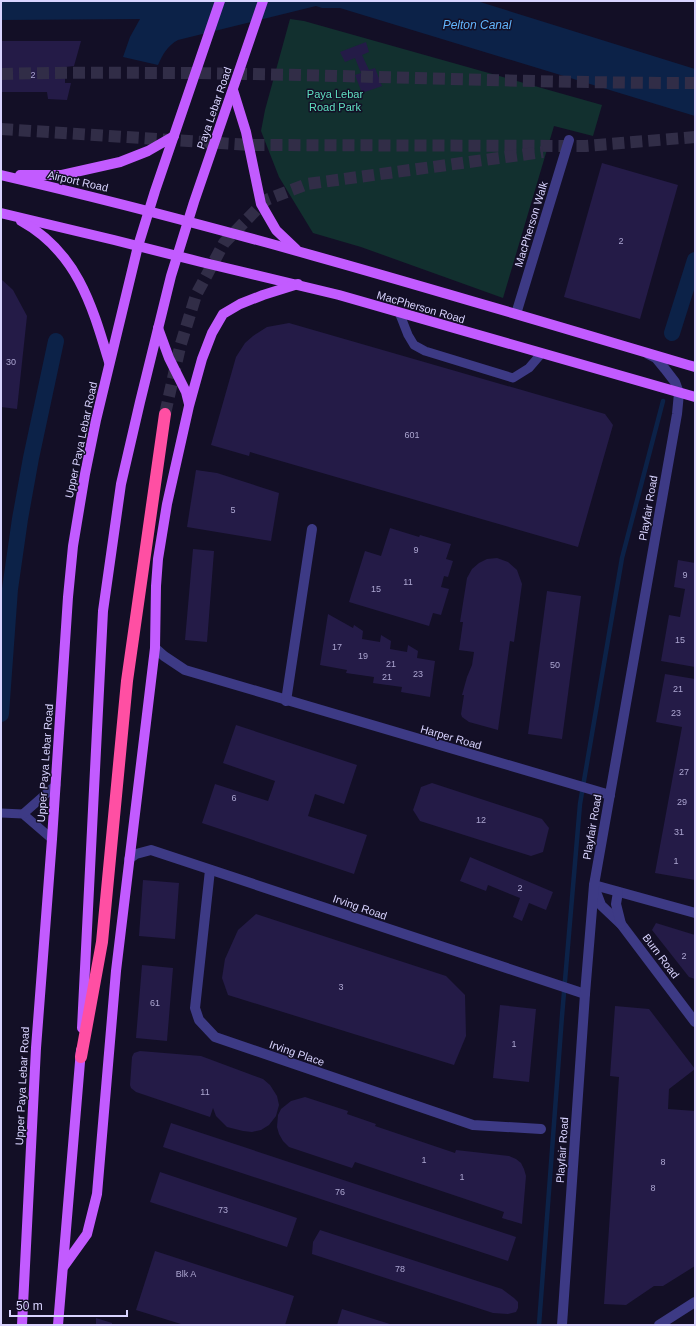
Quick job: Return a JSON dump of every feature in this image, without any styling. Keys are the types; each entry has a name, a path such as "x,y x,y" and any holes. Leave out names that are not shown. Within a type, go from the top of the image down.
{"highway":[{"path":"81,1057 102,942 127,681 165,414"}],"main road":[{"path":"149,211 220,1"},
{"name":"Paya Lebar Road","path":"188,222 263,1"},
{"path":"233,90 246,132 261,204 276,230 297,250"},
{"path":"2,175 62,175 77,172 120,162 148,151 174,136"},
{"name":"Airport Road","path":"2,175 149,211"},
{"name":"MacPherson Road","path":"149,211 297,250 695,367"},
{"name":"Upper Paya Lebar Road","path":"22,1325 36,1048 56,785 68,597 73,546 85,474 109,364 138,246 149,211"},
{"path":"6,214 138,246"},
{"path":"6,214 34,228 54,245 70,266 90,303 109,364"},
{"path":"58,1325 81,1057 104,612 121,484 158,328 177,256 188,222"},
{"name":"MacPherson Road","path":"138,246 298,284 695,397"},
{"path":"64,1266 87,1234 97,1194 116,971 155,648 158,559 167,504 189,406 202,359 212,333 223,314 240,304 298,284"},
{"path":"158,328 169,358 186,392 189,406"}],"street":[{"name":"MacPherson Walk","path":"516,314 569,140"},
{"path":"644,352 656,358 675,382 679,393"},
{"name":"Playfair Road","path":"562,1325 584,994 594,885 669,461 679,393"},
{"path":"286,701 312,529"},
{"name":"Harper Road","path":"155,648 185,670 238,687 610,795"},
{"name":"Irving Road","path":"129,859 136,854 151,850 584,994"},
{"name":"Irving Place","path":"210,870 195,1008 199,1020 215,1037 473,1125 541,1128"},
{"path":"594,885 695,913"},
{"name":"Burn Road","path":"594,885 601,905 621,924 695,1022"},
{"name":"Burn Road","path":"618,892 616,904 621,924"},
{"path":"659,1325 695,1302"}],"lane":[{"path":"399,312 408,335 414,345 425,351 513,378 529,368 541,354"},
{"path":"22,814 56,785"},
{"path":"1,813 22,814 52,839"}],"green space":[{"name":"Paya Lebar Road Park","path":"290,19 304,21 602,105 593,136 554,126 503,298 361,247 313,233 279,177 261,131 265,110"}],"water":[{"name":"Pelton Canal","path":"1,1 477,1 695,69 695,116 340,8 322,8 316,6 178,40 166,51 158,65 123,57 130,37 140,19 1,20"}],"building":[{"path":"1,41 81,41 74,66 65,67 65,83 71,83 67,100 48,99 47,92 1,92"},
{"path":"366,42 369,52 362,55 369,70 375,68 382,86 362,93 355,75 361,73 355,58 345,62 340,52"},
{"path":"602,163 678,185 640,319 564,297"},
{"path":"1,279 13,290 27,316 17,409 1,407"},
{"path":"289,323 605,414 613,425 578,547 250,452 249,456 211,445 236,357 245,343 267,327"},
{"path":"196,470 217,473 279,493 271,541 187,527"},
{"path":"390,528 419,537 420,535 451,544 446,559 453,561 448,577 444,576 441,587 449,589 441,615 433,613 429,626 349,602 365,551 381,556"},
{"path":"193,549 214,551 207,642 185,640"},
{"path":"497,558 508,562 517,570 522,584 514,642 510,641 498,730 469,722 462,717 461,714 464,695 462,695 472,665 474,652 459,650 463,622 460,622 467,578 472,569 479,563 487,559"},
{"path":"678,560 695,563 695,667 661,661 669,615 680,617 685,589 674,587"},
{"path":"547,591 581,596 562,739 528,734"},
{"path":"328,614 353,628 354,625 363,631 362,639 380,642 381,635 391,641 390,649 407,652 408,645 418,651 417,658 435,661 430,697 401,692 402,687 373,683 374,677 346,673 347,670 320,665"},
{"path":"665,674 695,679 695,880 655,873 682,727 656,722"},
{"path":"236,725 357,765 344,804 315,794 308,816 367,835 354,874 202,823 215,784 268,801 275,781 223,763"},
{"path":"432,783 542,819 549,828 543,852 531,856 420,821 413,810 421,787"},
{"path":"470,857 553,892 546,910 529,903 522,921 513,917 520,898 488,885 486,891 460,881"},
{"path":"143,880 179,883 175,939 139,936"},
{"path":"256,914 446,976 465,995 466,1036 454,1065 228,995 222,978 225,959 238,930"},
{"path":"656,923 695,935 695,979 689,977 652,930"},
{"path":"142,965 173,968 167,1041 136,1038"},
{"path":"500,1005 536,1009 529,1082 493,1078"},
{"path":"615,1006 649,1009 695,1069 669,1089 668,1109 695,1111 695,1266 663,1286 654,1286 626,1305 604,1304 619,1077 610,1076"},
{"path":"140,1051 201,1056 263,1079 270,1085 277,1096 279,1105 276,1116 269,1125 261,1130 252,1132 243,1131 227,1127 216,1116 213,1108 210,1117 136,1092 130,1085 132,1057 134,1053"},
{"path":"305,1097 348,1111 347,1114 376,1124 375,1126 455,1153 456,1150 509,1156 516,1159 521,1163 526,1176 522,1224 502,1218 504,1212 355,1162 352,1168 289,1147 279,1134 277,1127 278,1115 281,1109 291,1101"},
{"path":"171,1123 516,1237 508,1261 163,1147"},
{"path":"160,1172 297,1218 287,1247 150,1202"},
{"path":"320,1230 502,1289 518,1302 518,1308 516,1312 508,1314 493,1313 312,1254 313,1242"},
{"path":"155,1251 294,1296 285,1325 184,1325 136,1310"},
{"path":"342,1309 393,1325 337,1325"},
{"path":"96,1318 112,1323 112,1325 96,1325"}],"waterway":[{"path":"672,333 695,260"},
{"path":"1,714 10,589 20,519 31,458 56,341"},
{"path":"539,1325 562,1016 580,804 622,558 663,401"}],"tunnel":[{"path":"1,74 189,73 568,82 695,83"},
{"path":"1,129 250,145 586,146 695,137"},
{"path":"165,414 180,347 196,295 224,243 266,200 307,184 543,152"}]}
